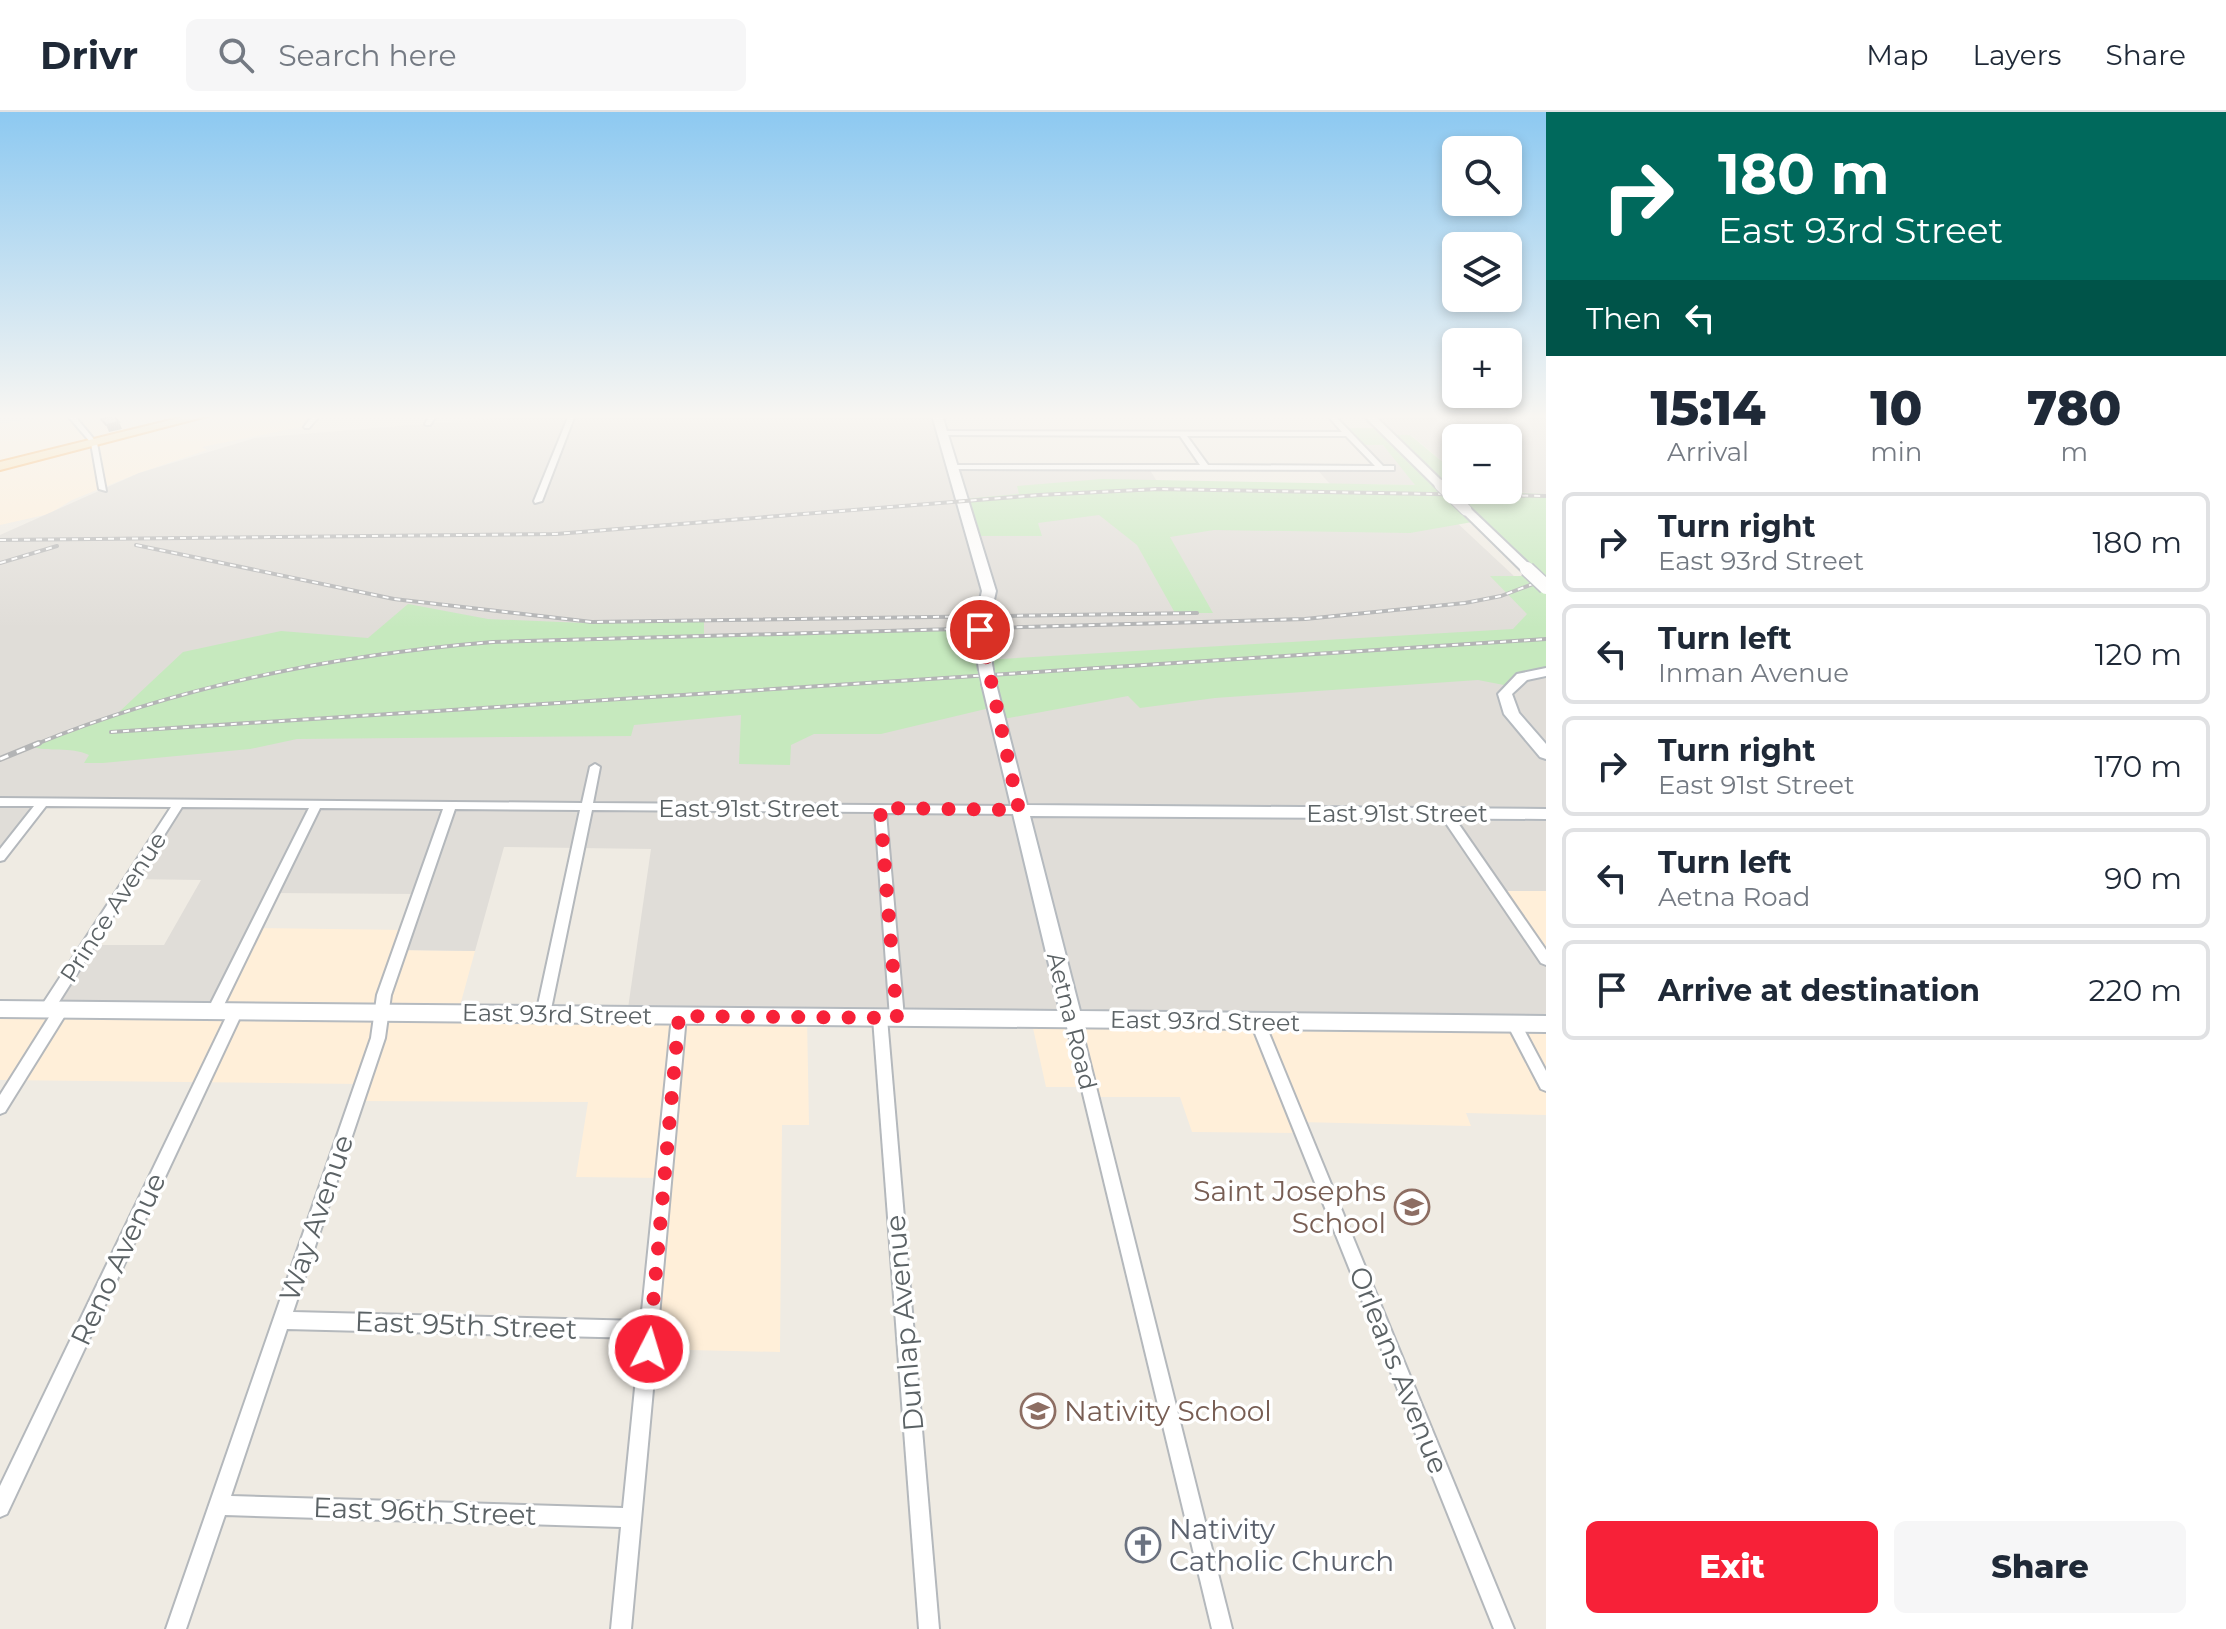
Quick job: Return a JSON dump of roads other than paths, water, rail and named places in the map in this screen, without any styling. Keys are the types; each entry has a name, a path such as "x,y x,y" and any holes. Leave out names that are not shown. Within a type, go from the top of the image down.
{"street":[{"path":"538,501 544,486"},
{"name":"Aetna Road","path":"958,486 989,591 980,630 988,677 1222,1629"},
{"path":"1441,486 1546,588"},
{"path":"1546,672 1528,674 1512,682 1505,694 1512,714 1546,754"},
{"path":"543,1014 595,767"},
{"name":"East 91st Street","path":"0,802 1546,814"},
{"path":"0,857 42,803"},
{"name":"Prince Avenue","path":"0,1108 54,1010 178,804"},
{"path":"214,1011 316,805"},
{"name":"Way Avenue","path":"176,1629 378,1038 384,995 450,806"},
{"name":"Dunlap Avenue","path":"880,808 889,1018 929,1629"},
{"path":"1445,813 1546,960"},
{"name":"East 93rd Street","path":"0,1009 1546,1024"},
{"name":"Reno Avenue","path":"0,1507 236,1011"},
{"path":"621,1629 679,1016"},
{"name":"Orleans Avenue","path":"1257,1021 1504,1629"},
{"path":"1514,1024 1546,1085"},
{"name":"East 95th Street","path":"282,1320 651,1330"},
{"name":"East 96th Street","path":"219,1505 632,1518"}],"railway":[{"path":"0,540 556,534 1039,495 1158,489 1546,496"},
{"path":"136,545 394,599 592,622 1197,613"},
{"path":"0,563 57,546"},
{"path":"36,744 146,705 202,689 317,664 434,648 493,642 1305,619 1465,603 1501,596 1546,579"},
{"path":"111,732 1546,639"},
{"path":"0,759 36,744"}],"place":[{"name":"Saint Josephs School","path":"1412,1207"},
{"name":"Nativity School","path":"1038,1411"},
{"name":"Nativity Catholic Church","path":"1143,1545"}]}
